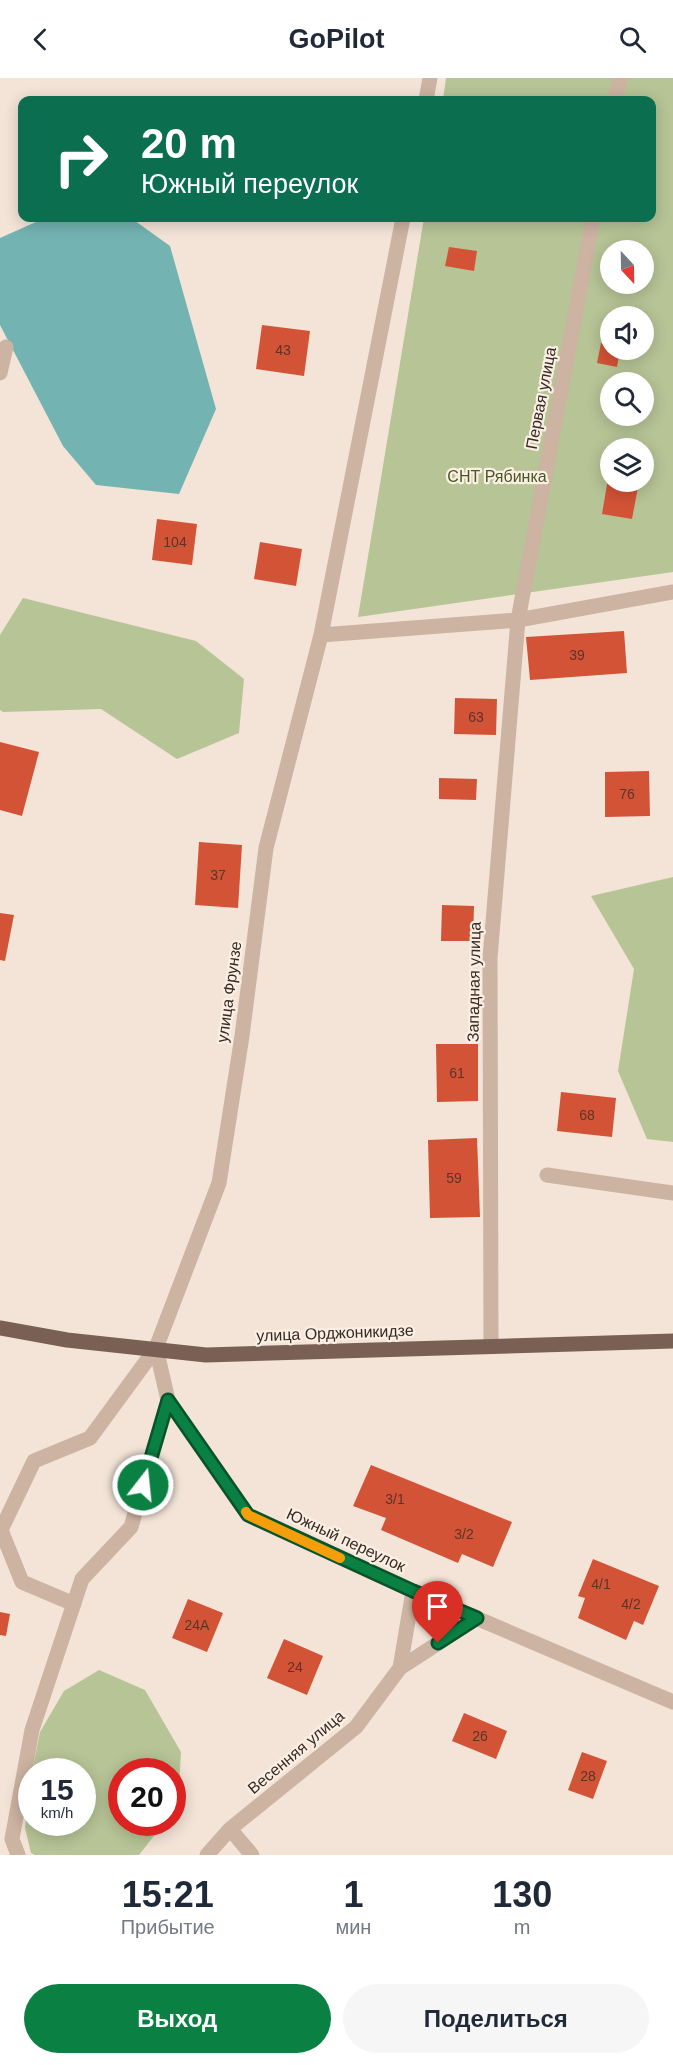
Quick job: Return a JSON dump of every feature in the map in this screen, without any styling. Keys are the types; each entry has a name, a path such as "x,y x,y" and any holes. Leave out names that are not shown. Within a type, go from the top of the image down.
{"main road":[{"name":"улица Орджоникидзе","path":"0,1328 67,1340 206,1355 673,1341"}],"street":[{"path":"427,96 430,78"},
{"path":"616,96 620,78"},
{"name":"улица Фрунзе","path":"74,1604 22,1582 1,1530 34,1461 90,1438 156,1348 219,1183 242,1036 266,848 321,635 402,222"},
{"name":"Первая улица","path":"518,620 592,222"},
{"path":"0,372 6,347"},
{"path":"321,635 518,620 673,592"},
{"name":"Западная улица","path":"491,1346 490,958 518,620"},
{"path":"547,1175 673,1193"},
{"name":"Южный переулок","path":"156,1348 168,1400 248,1515 413,1591 673,1702"},
{"path":"18,1855 12,1839 32,1730 82,1579 131,1527 168,1400"},
{"name":"Весенняя улица","path":"400,1668 413,1591"},
{"name":"Весенняя улица","path":"207,1855 230,1829 356,1727 400,1668 477,1618"},
{"path":"230,1829 252,1855"}],"green space":[{"name":"СНТ Рябинка","path":"446,78 673,78 673,572 358,617 423,222 656,222 656,96 444,96"},
{"path":"23,598 196,641 244,679 239,733 177,759 101,709 3,712 0,710 0,635"},
{"path":"673,877 673,1142 647,1139 618,1071 634,969 591,896"},
{"path":"99,1670 145,1690 181,1752 181,1758 108,1758 108,1836 154,1836 139,1855 35,1855 31,1853 27,1836 96,1836 96,1758 35,1758 40,1732 64,1691"}],"water":[{"path":"36,222 137,222 170,246 216,409 179,494 96,485 63,446 0,325 0,238"}],"building":[{"path":"449,247 477,251 474,271 445,266"},
{"path":"262,325 310,331 304,376 256,369"},
{"path":"600,348 600,360 618,360 617,367 597,363"},
{"path":"606,492 637,492 632,519 602,514"},
{"path":"157,519 197,524 192,565 152,560"},
{"path":"260,542 302,549 296,586 254,579"},
{"path":"624,631 627,673 530,680 526,637"},
{"path":"455,698 497,699 496,735 454,734"},
{"path":"0,742 39,752 22,816 0,810"},
{"path":"649,771 650,816 605,817 605,772"},
{"path":"439,778 477,779 476,800 439,799"},
{"path":"199,842 242,845 238,908 195,905"},
{"path":"442,905 474,906 473,941 441,941"},
{"path":"0,913 14,915 5,961 0,960"},
{"path":"436,1044 478,1044 478,1101 437,1102"},
{"path":"561,1092 616,1098 612,1137 557,1131"},
{"path":"477,1138 480,1217 430,1218 428,1140"},
{"path":"371,1465 512,1522 493,1567 462,1554 458,1563 381,1530 386,1518 353,1506"},
{"path":"593,1559 659,1586 643,1625 634,1621 626,1640 578,1618 585,1598 578,1596"},
{"path":"188,1599 223,1613 207,1652 172,1638"},
{"path":"0,1612 10,1614 6,1636 0,1635"},
{"path":"284,1639 323,1656 307,1695 267,1678"},
{"path":"464,1713 507,1731 496,1759 452,1741"},
{"path":"582,1752 607,1761 593,1799 568,1790"}],"slow traffic":[{"path":"246,1512 248,1515 340,1558"}],"route":[{"path":"143,1485 168,1400 248,1515 477,1618 438,1643"}]}
